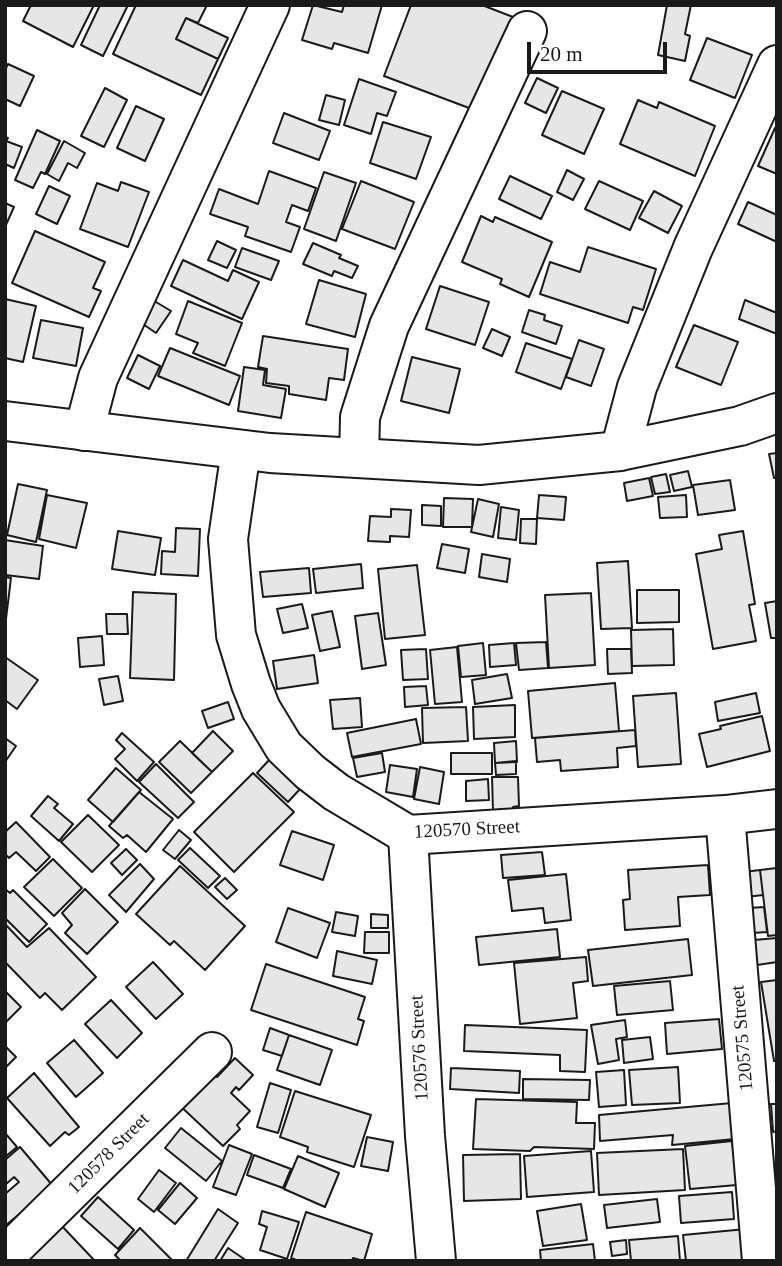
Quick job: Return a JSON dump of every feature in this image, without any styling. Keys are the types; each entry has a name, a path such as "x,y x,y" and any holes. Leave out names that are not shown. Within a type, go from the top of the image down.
{"street":[{"path":"84,431 98,378 270,5"},
{"path":"359,458 360,417 389,326 527,31"},
{"path":"620,451 637,387 693,248 777,65"},
{"path":"5,421 241,450 479,465 620,451 740,426 777,413"},
{"name":"120570 Street","path":"241,450 228,539 236,635 261,709 285,747 310,772 336,792 408,835 725,815 777,809"},
{"name":"120575 Street","path":"725,815 762,1261"},
{"name":"120576 Street","path":"408,835 425,1136 436,1261"},
{"name":"120578 Street","path":"5,1256 212,1052"}],"building":[{"path":"31,5 94,5 73,47 23,21"},
{"path":"100,5 128,5 103,56 81,45"},
{"path":"136,5 207,5 198,23 186,18 176,39 218,59 201,95 113,54"},
{"path":"313,5 342,12 344,5 382,5 368,53 334,43 332,49 302,40"},
{"path":"411,5 482,5 513,17 477,111 384,76"},
{"path":"667,5 691,5 685,34 690,36 685,61 658,55"},
{"path":"186,18 228,38 218,59 176,39"},
{"path":"707,38 752,55 735,98 690,80"},
{"path":"8,64 34,76 20,106 5,99 5,70"},
{"path":"537,78 558,88 546,113 525,103"},
{"path":"359,79 396,92 387,116 377,113 371,134 344,125"},
{"path":"105,88 127,100 104,147 81,136"},
{"path":"562,91 604,109 584,154 542,135"},
{"path":"326,95 345,100 339,125 319,120"},
{"path":"638,100 657,108 659,102 715,126 695,176 620,144"},
{"path":"136,106 164,119 145,161 117,148"},
{"path":"284,113 330,131 319,160 273,143"},
{"path":"383,122 431,137 416,179 370,163"},
{"path":"777,128 777,174 758,166"},
{"path":"37,130 60,141 45,174 41,172 33,188 15,180"},
{"path":"5,137 8,138 6,141 22,147 14,168 5,164"},
{"path":"64,141 85,153 77,168 68,163 59,181 47,174"},
{"path":"567,170 584,179 573,200 557,192"},
{"path":"269,171 316,188 308,211 292,205 286,222 300,227 291,252 245,236 248,227 210,214 219,189 258,204"},
{"path":"324,172 356,183 336,241 304,229"},
{"path":"510,176 552,196 541,219 499,199"},
{"path":"361,181 414,202 395,249 342,229"},
{"path":"599,181 643,201 630,230 585,209"},
{"path":"121,182 149,192 128,247 80,229 97,183 118,191"},
{"path":"49,186 70,196 57,224 36,214"},
{"path":"654,191 682,206 668,233 639,218"},
{"path":"748,202 777,215 777,242 738,224"},
{"path":"5,203 14,207 5,227"},
{"path":"481,216 493,222 495,217 552,242 529,297 500,284 502,279 462,262"},
{"path":"35,231 105,262 93,288 101,291 89,317 12,283"},
{"path":"217,241 236,250 227,268 208,260"},
{"path":"313,243 358,266 352,278 334,271 332,276 303,264"},
{"path":"588,247 656,269 643,310 633,307 628,323 540,294 550,262 580,272"},
{"path":"242,248 279,261 271,280 235,267"},
{"path":"183,260 228,281 233,270 259,282 242,319 171,286"},
{"path":"319,280 366,294 355,337 306,324"},
{"path":"440,286 489,302 475,345 426,329"},
{"path":"5,299 36,306 23,362 5,358"},
{"path":"151,299 171,311 156,333 137,320"},
{"path":"745,300 777,313 777,334 739,319"},
{"path":"188,301 242,323 225,366 193,353 198,343 176,334"},
{"path":"529,310 545,315 544,320 562,326 556,344 522,332"},
{"path":"41,320 83,328 76,366 33,358"},
{"path":"694,325 738,342 721,385 676,367"},
{"path":"492,329 510,337 502,356 483,348"},
{"path":"263,336 348,349 344,380 329,378 326,400 289,394 289,386 266,383 267,369 258,367"},
{"path":"579,340 604,349 591,386 566,377"},
{"path":"526,343 572,359 561,389 516,372"},
{"path":"170,348 240,376 229,405 158,376"},
{"path":"138,355 160,366 149,389 127,378"},
{"path":"412,357 460,369 449,413 401,401"},
{"path":"244,367 265,370 263,385 286,389 281,418 238,411"},
{"path":"777,453 777,478 774,478 769,454"},
{"path":"688,471 692,487 674,491 670,475"},
{"path":"666,474 670,492 655,494 651,477"},
{"path":"649,478 653,496 627,501 624,483"},
{"path":"730,480 735,510 698,515 693,485"},
{"path":"18,484 47,490 36,542 7,535"},
{"path":"47,495 87,503 76,548 39,539"},
{"path":"539,495 566,497 564,520 537,518"},
{"path":"686,495 687,517 660,518 658,497"},
{"path":"444,498 473,499 472,527 443,527"},
{"path":"478,499 499,504 493,537 471,532"},
{"path":"422,505 441,506 441,526 422,525"},
{"path":"501,507 519,510 516,540 498,538"},
{"path":"391,509 411,510 409,537 390,536 390,542 368,541 370,516 391,517"},
{"path":"521,519 537,519 536,544 520,543"},
{"path":"176,528 200,529 198,576 161,574 162,551 175,552"},
{"path":"118,531 161,538 155,575 112,569"},
{"path":"743,531 755,604 749,605 756,641 713,649 696,554 722,549 719,535"},
{"path":"5,540 43,546 39,579 5,575"},
{"path":"442,544 469,549 465,573 437,568"},
{"path":"482,554 510,559 507,582 479,577"},
{"path":"628,561 632,628 601,629 597,563"},
{"path":"361,564 363,588 316,593 313,569"},
{"path":"417,565 425,635 385,639 378,569"},
{"path":"309,568 311,593 263,597 260,572"},
{"path":"5,577 11,578 6,619 5,619"},
{"path":"637,590 679,590 679,622 637,623"},
{"path":"133,592 176,594 174,680 130,678"},
{"path":"591,593 595,665 549,668 545,595"},
{"path":"777,601 777,638 771,638 765,603"},
{"path":"302,604 308,628 283,633 277,609"},
{"path":"332,611 340,647 320,651 312,615"},
{"path":"378,613 386,665 362,669 355,616"},
{"path":"106,614 127,614 128,634 107,634"},
{"path":"673,629 674,665 632,666 631,630"},
{"path":"102,636 104,665 80,667 78,638"},
{"path":"546,642 548,668 519,670 516,643"},
{"path":"483,643 486,675 461,677 458,646"},
{"path":"514,643 516,665 490,667 489,645"},
{"path":"457,647 462,702 435,704 430,650"},
{"path":"426,649 428,679 403,680 401,650"},
{"path":"607,649 631,649 632,673 608,674"},
{"path":"314,655 318,683 277,689 273,661"},
{"path":"5,657 38,680 17,709 5,700"},
{"path":"507,674 512,698 475,704 472,680"},
{"path":"118,676 123,701 104,705 99,679"},
{"path":"615,683 619,731 532,738 528,691"},
{"path":"426,686 428,705 405,707 404,687"},
{"path":"676,693 681,764 638,767 633,696"},
{"path":"756,693 760,713 718,721 715,702"},
{"path":"360,698 362,727 333,729 330,700"},
{"path":"228,702 234,719 208,728 202,711"},
{"path":"515,705 515,737 474,739 473,707"},
{"path":"466,707 468,741 423,743 422,708"},
{"path":"762,716 770,751 707,767 699,734"},
{"path":"416,719 421,744 352,757 347,733"},
{"path":"635,730 636,746 617,748 618,767 561,771 560,760 537,762 535,738"},
{"path":"213,731 233,751 212,772 192,753"},
{"path":"122,733 154,762 137,781 115,759 125,749 116,740"},
{"path":"5,738 16,746 5,762"},
{"path":"180,741 212,772 191,793 159,762"},
{"path":"516,741 517,762 495,763 494,743"},
{"path":"382,753 385,772 357,777 353,758"},
{"path":"451,753 492,753 492,774 451,774"},
{"path":"270,759 301,788 288,802 257,773"},
{"path":"516,761 516,774 496,775 495,763"},
{"path":"156,764 194,802 178,818 139,782"},
{"path":"390,765 417,769 413,797 386,792"},
{"path":"420,767 444,772 439,804 414,799"},
{"path":"116,768 141,790 113,822 88,800"},
{"path":"253,773 294,812 234,872 194,832"},
{"path":"492,777 518,777 519,806 513,807 513,810 493,811"},
{"path":"488,779 489,800 466,801 466,781"},
{"path":"139,792 173,819 146,852 127,835 123,838 109,826"},
{"path":"48,796 58,804 54,808 73,824 59,841 31,816"},
{"path":"88,815 119,845 92,872 61,842"},
{"path":"16,822 50,857 36,871 16,852 9,858 5,854 5,832"},
{"path":"179,830 191,840 175,859 163,850"},
{"path":"292,831 334,845 323,880 280,865"},
{"path":"190,848 220,876 208,888 178,860"},
{"path":"126,849 137,860 122,875 111,863"},
{"path":"542,852 545,875 503,878 501,855"},
{"path":"53,859 82,888 54,916 24,887"},
{"path":"140,864 154,879 126,912 109,895"},
{"path":"708,865 710,895 678,897 680,926 625,930 623,900 630,899 628,870"},
{"path":"180,866 245,926 205,970 174,941 170,945 136,914"},
{"path":"777,868 777,935 768,936 760,870"},
{"path":"760,870 763,895 746,897 744,872"},
{"path":"566,874 571,920 545,923 543,908 512,911 508,880"},
{"path":"225,878 237,890 227,899 215,887"},
{"path":"5,889 10,893 13,890 47,924 29,942 5,918"},
{"path":"85,889 118,922 87,954 65,933 72,925 62,913"},
{"path":"764,907 767,932 752,933 749,908"},
{"path":"288,908 330,923 317,958 276,942"},
{"path":"336,912 358,916 355,936 332,932"},
{"path":"371,914 388,915 388,928 371,928"},
{"path":"5,924 27,947 49,928 96,977 62,1010 45,993 40,998 5,962"},
{"path":"557,929 560,957 479,965 476,937"},
{"path":"365,932 389,932 389,953 364,953"},
{"path":"777,938 777,962 757,965 754,940"},
{"path":"688,939 692,975 593,986 588,950"},
{"path":"337,951 377,960 372,984 333,976"},
{"path":"586,957 588,981 573,983 577,1018 520,1024 514,963"},
{"path":"153,962 183,994 156,1019 126,987"},
{"path":"266,964 365,997 358,1019 364,1021 357,1045 251,1010"},
{"path":"777,980 777,1061 774,1061 761,982"},
{"path":"670,981 673,1010 617,1015 614,986"},
{"path":"5,991 21,1007 5,1023"},
{"path":"111,1000 142,1033 117,1058 85,1024"},
{"path":"719,1019 722,1049 667,1054 665,1023"},
{"path":"625,1020 627,1037 616,1039 619,1060 598,1064 591,1025"},
{"path":"465,1025 587,1030 585,1072 560,1071 560,1055 464,1051"},
{"path":"270,1028 289,1035 282,1056 263,1050"},
{"path":"289,1035 332,1050 320,1085 277,1070"},
{"path":"650,1037 653,1059 624,1063 622,1040"},
{"path":"74,1040 103,1073 76,1097 47,1063"},
{"path":"5,1046 16,1057 5,1068"},
{"path":"235,1058 253,1075 239,1090 236,1087 231,1093 250,1111 237,1125 240,1129 223,1146 176,1102 208,1069 217,1077"},
{"path":"678,1067 680,1103 632,1105 629,1070"},
{"path":"451,1068 520,1071 519,1093 450,1089"},
{"path":"624,1070 626,1105 599,1107 596,1072"},
{"path":"34,1073 79,1127 69,1135 65,1132 50,1146 7,1098"},
{"path":"523,1079 590,1080 589,1100 523,1099"},
{"path":"270,1083 291,1090 278,1133 257,1127"},
{"path":"295,1091 371,1115 354,1167 307,1152 308,1147 280,1137"},
{"path":"476,1099 577,1102 576,1123 595,1123 594,1149 473,1149"},
{"path":"732,1103 735,1139 672,1145 673,1135 600,1141 599,1115"},
{"path":"771,1104 777,1104 777,1131 773,1132"},
{"path":"181,1128 222,1161 206,1181 165,1148"},
{"path":"5,1133 17,1147 5,1157"},
{"path":"367,1137 393,1142 388,1171 361,1166"},
{"path":"732,1141 737,1185 690,1189 685,1146"},
{"path":"229,1145 252,1154 236,1195 213,1187"},
{"path":"20,1147 53,1186 5,1226 5,1194 19,1182 14,1177 5,1185 5,1160"},
{"path":"683,1149 685,1190 599,1195 597,1153"},
{"path":"591,1151 594,1192 527,1197 524,1156"},
{"path":"520,1154 521,1199 464,1201 463,1155"},
{"path":"254,1155 291,1169 283,1188 247,1175"},
{"path":"298,1156 339,1173 325,1207 284,1189"},
{"path":"159,1170 176,1183 154,1212 138,1199"},
{"path":"180,1183 197,1198 175,1224 158,1210"},
{"path":"732,1192 734,1219 681,1223 679,1196"},
{"path":"98,1197 134,1230 118,1249 81,1216"},
{"path":"657,1199 660,1222 607,1228 604,1205"},
{"path":"581,1204 587,1240 543,1246 537,1211"},
{"path":"218,1209 238,1223 214,1261 186,1261"},
{"path":"262,1211 299,1222 287,1259 260,1250 267,1227 259,1224"},
{"path":"306,1212 372,1234 364,1261 353,1258 352,1261 299,1261 291,1258"},
{"path":"59,1223 95,1261 20,1261"},
{"path":"140,1228 171,1261 121,1261 115,1255"},
{"path":"746,1229 749,1260 686,1261 683,1235"},
{"path":"678,1236 680,1261 631,1261 629,1240"},
{"path":"626,1240 627,1254 612,1256 610,1242"},
{"path":"593,1244 595,1261 541,1261 540,1250"},
{"path":"228,1248 247,1261 220,1261"}]}
